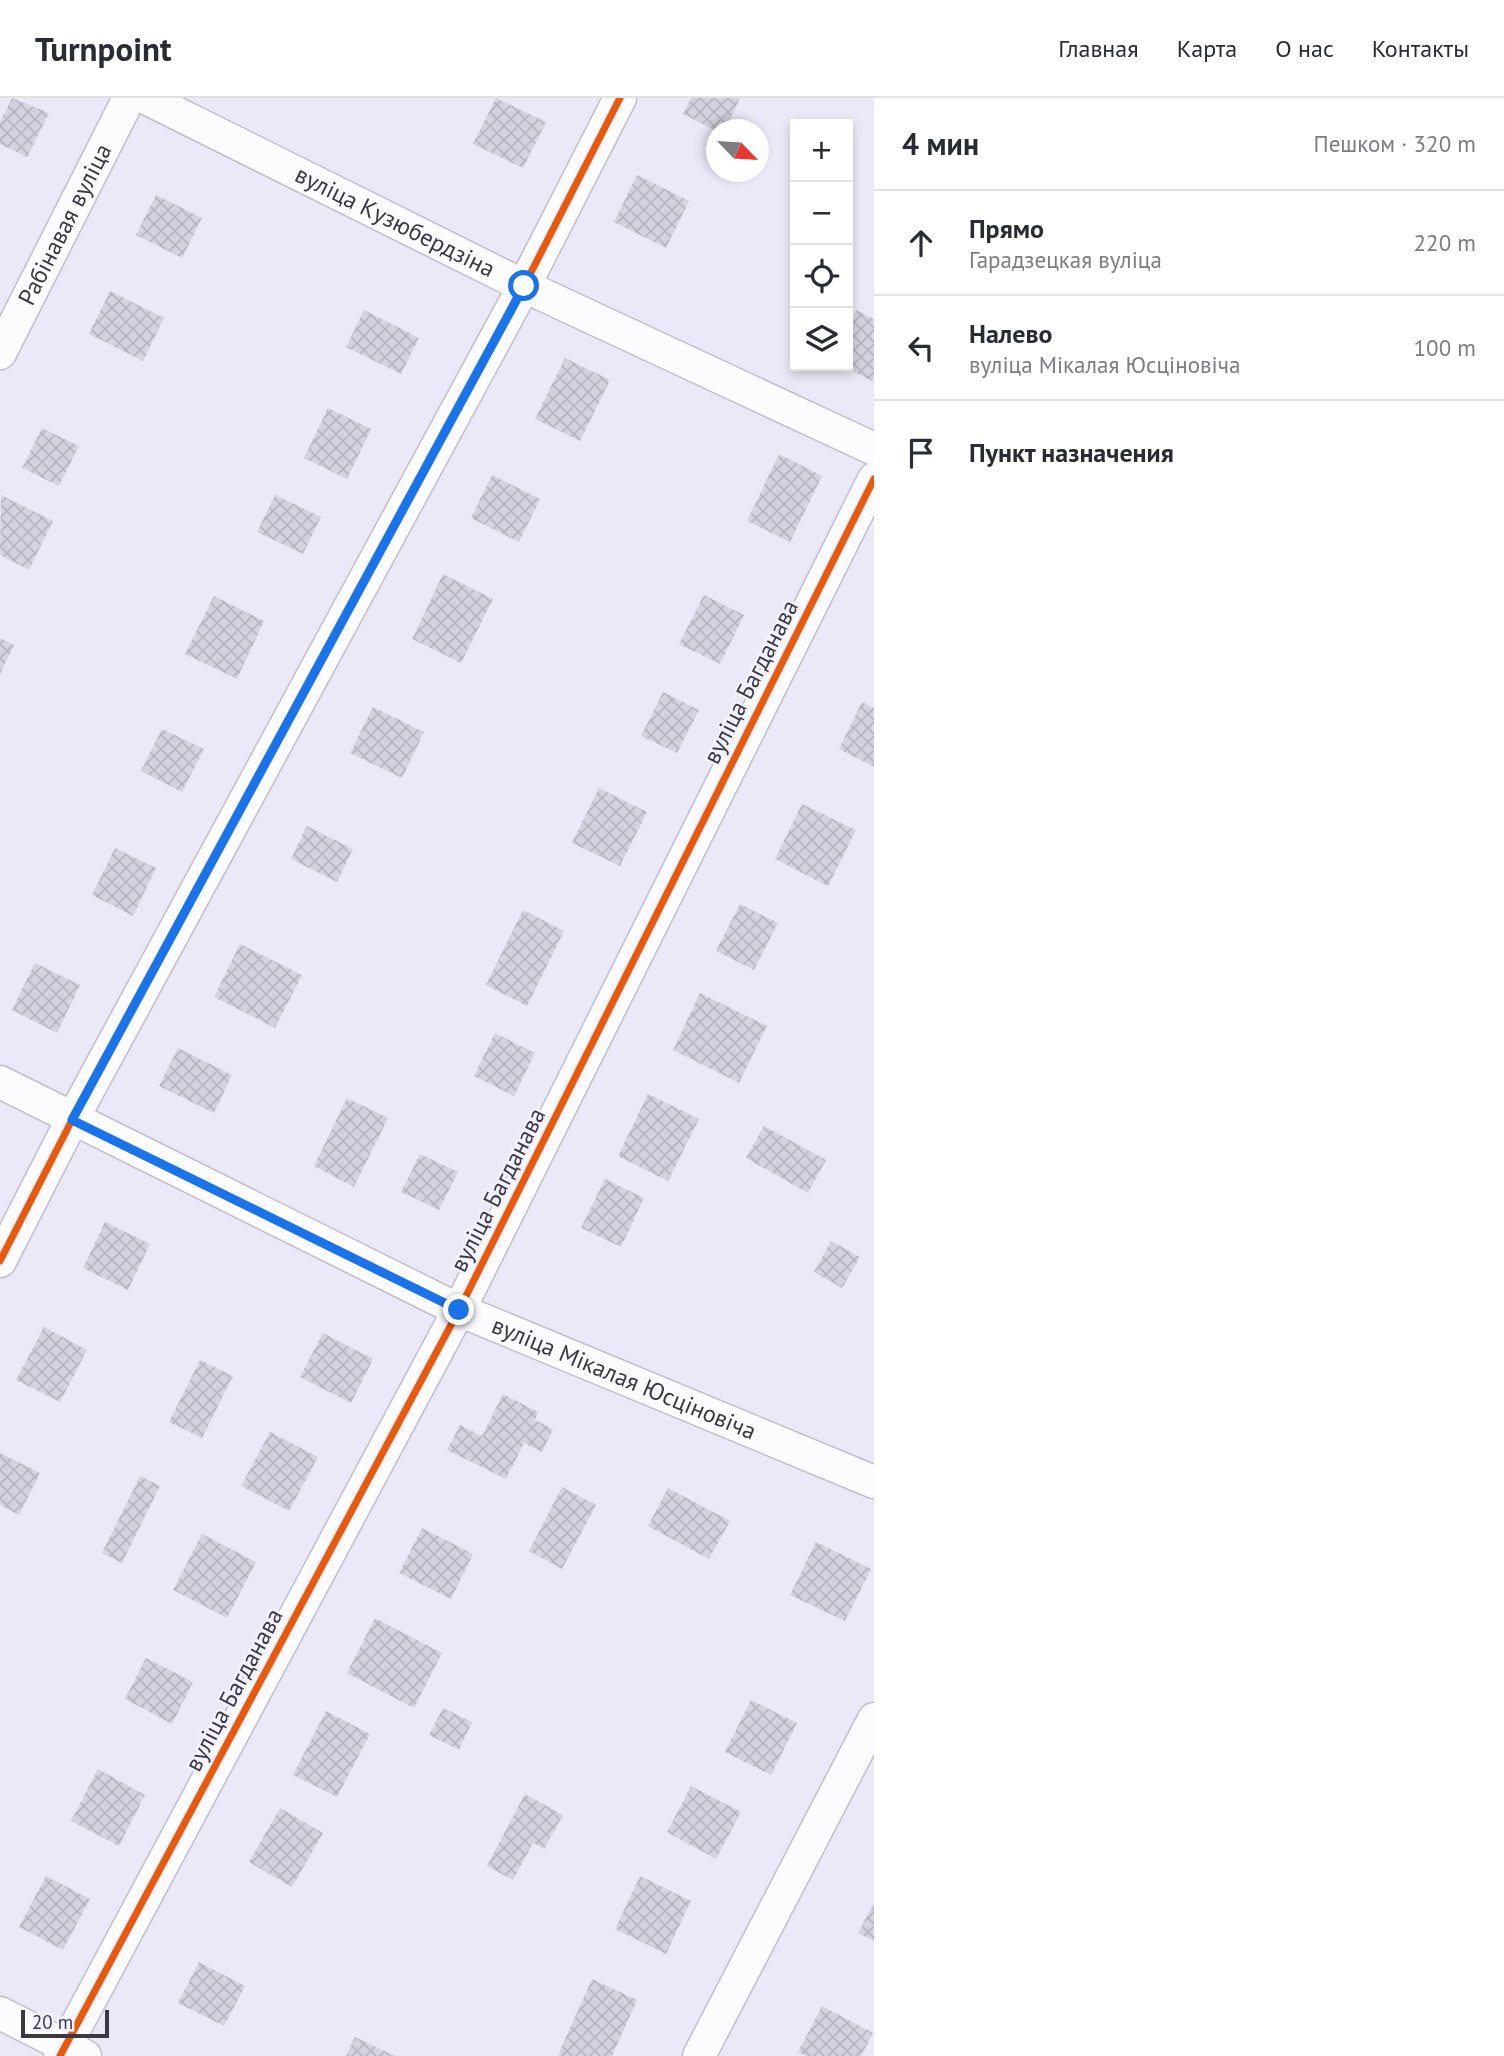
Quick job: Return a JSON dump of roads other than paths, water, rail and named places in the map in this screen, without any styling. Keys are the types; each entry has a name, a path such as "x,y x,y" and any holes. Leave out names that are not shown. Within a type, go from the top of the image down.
{"street":[{"name":"Рабінавая вуліца","path":"0,353 129,98"},
{"name":"вуліца Кузюбердзіна","path":"146,98 524,286 874,449"},
{"path":"0,1261 72,1120 524,286 620,98"},
{"name":"вуліца Багданава","path":"70,2053 459,1310 874,479"},
{"name":"вуліца Мікалая Юсціновіча","path":"0,1082 459,1310 874,1482"},
{"path":"699,2056 874,1719"},
{"path":"0,2013 70,2053"}]}
